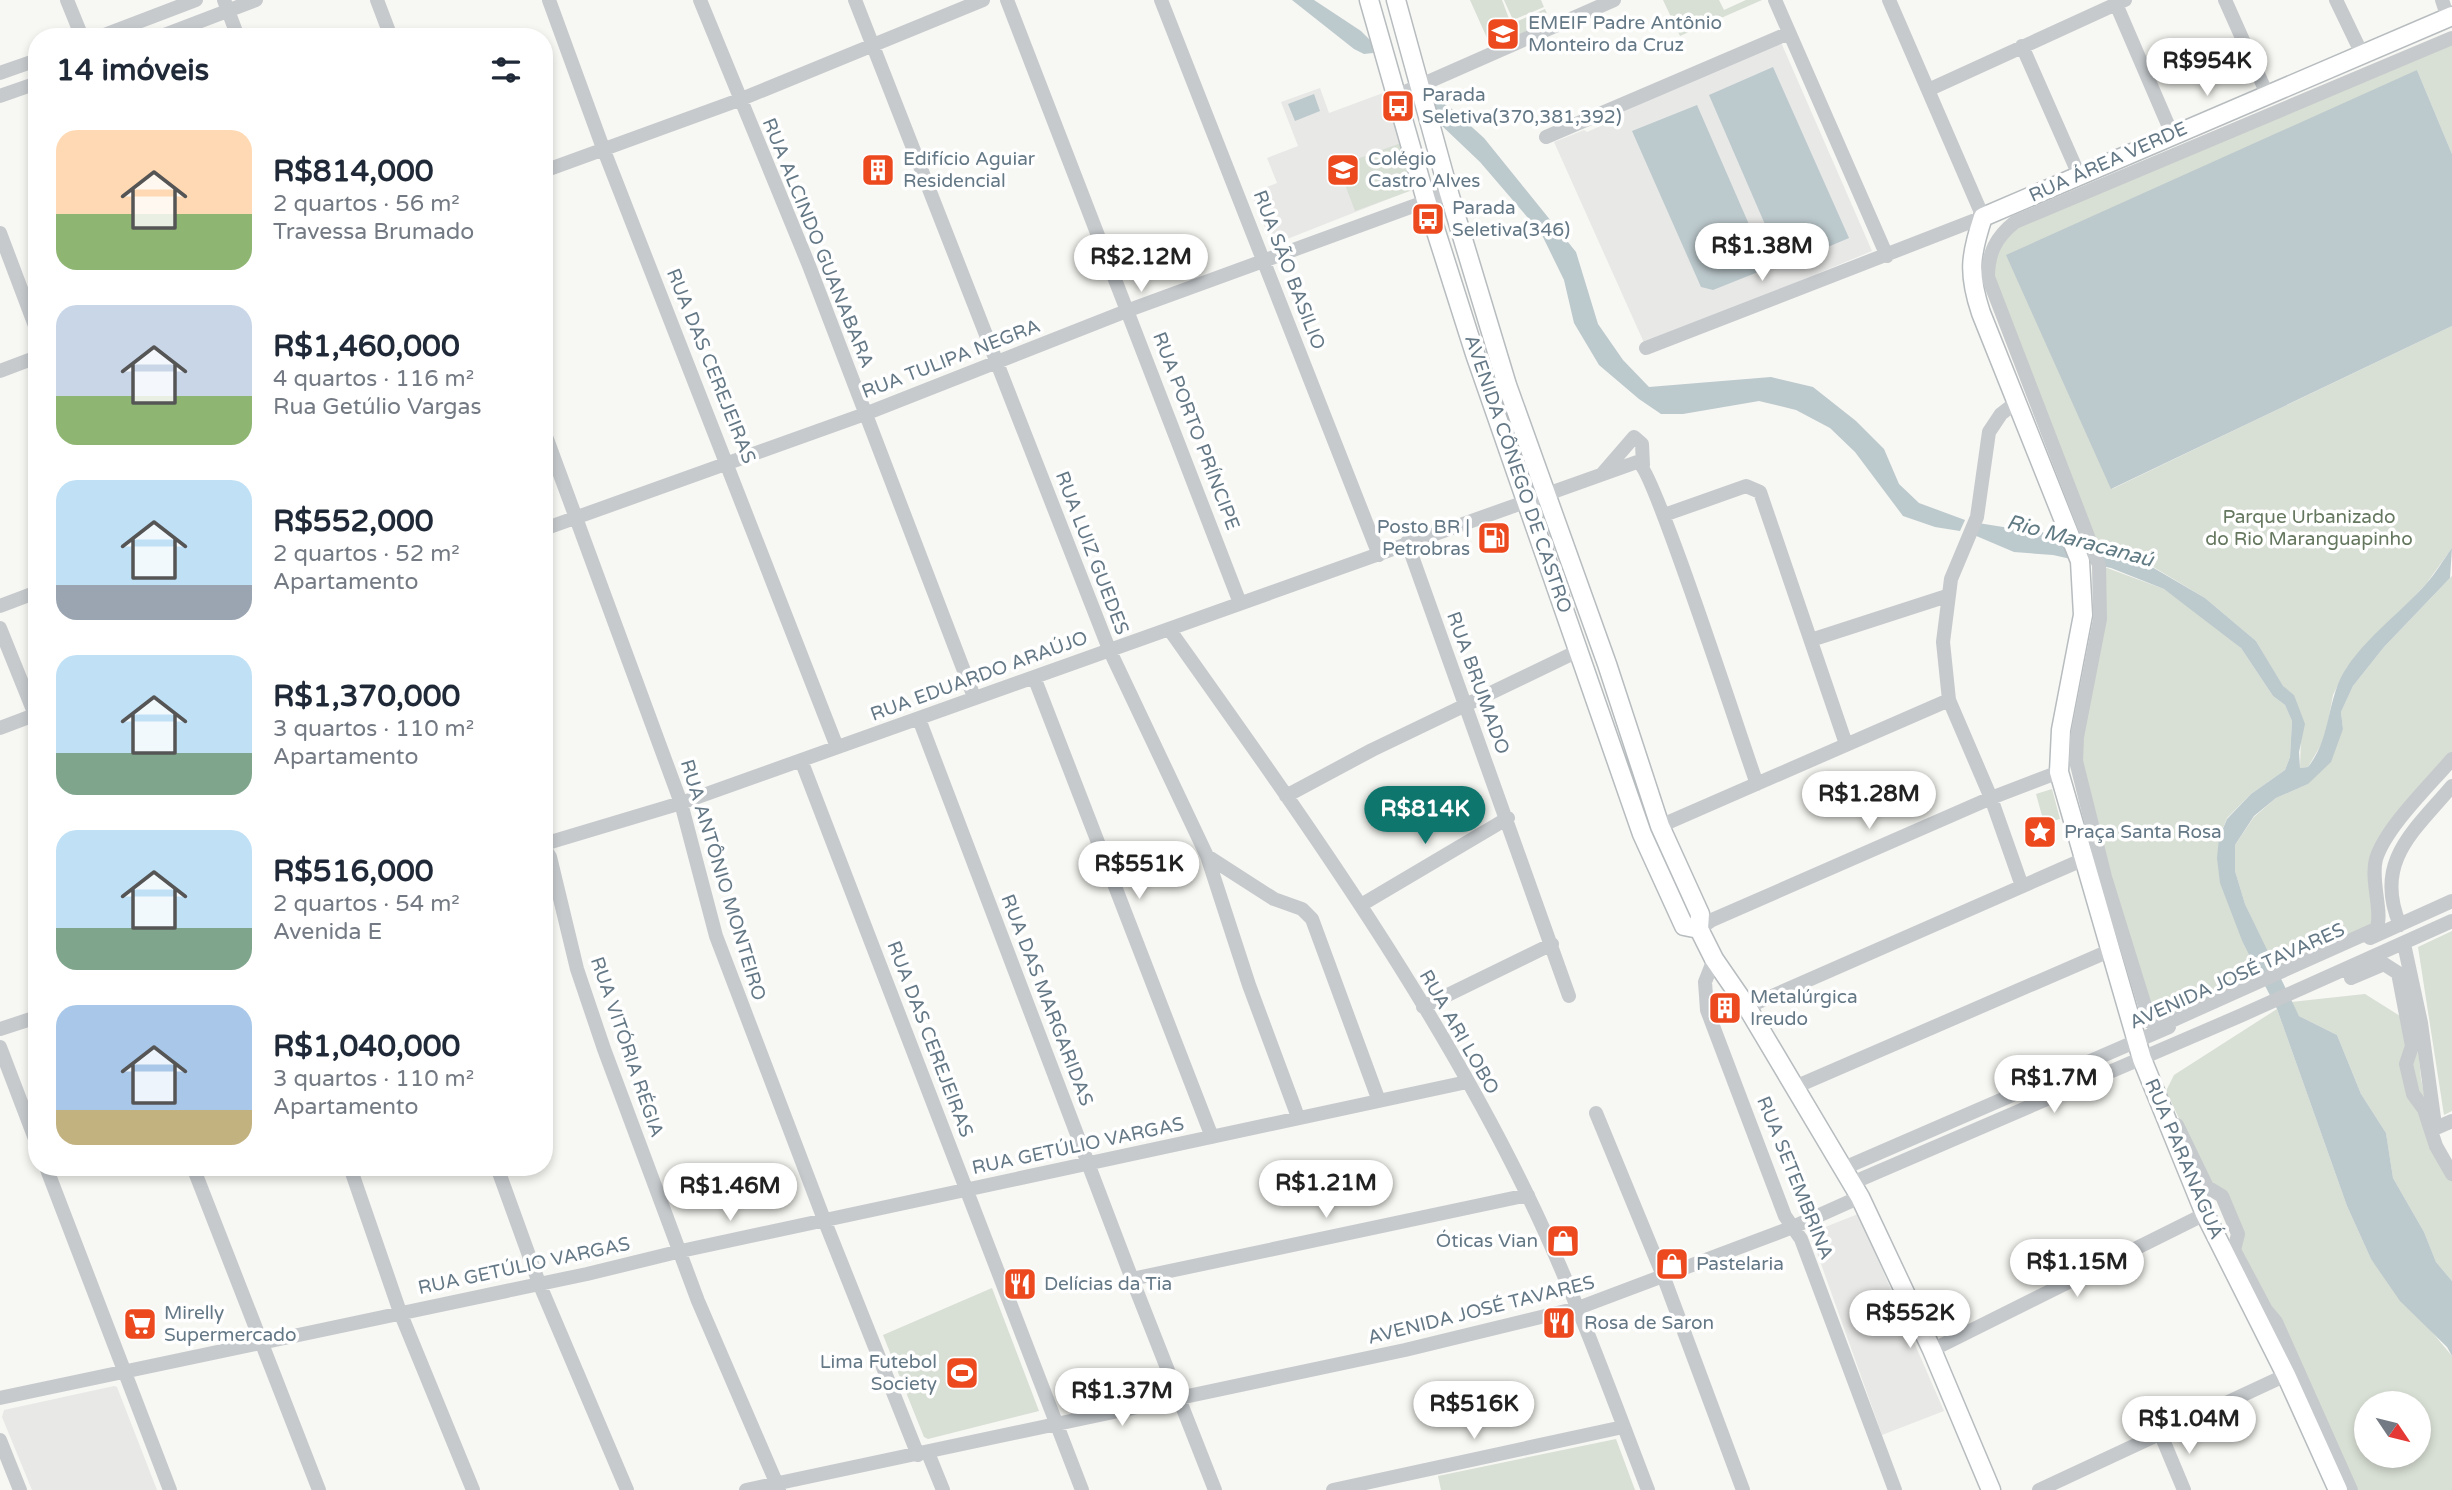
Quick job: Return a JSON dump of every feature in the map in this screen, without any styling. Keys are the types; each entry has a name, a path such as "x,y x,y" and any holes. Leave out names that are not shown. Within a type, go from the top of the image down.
{"main road":[{"name":"AVENIDA CÔNEGO DE CASTRO","path":"1369,0 1426,200 1475,354 1607,664 1660,826 1700,914 1699,929 1714,959 1747,1007 1852,1183 1932,1350 1987,1489"},
{"name":"AVENIDA CÔNEGO DE CASTRO","path":"1396,0 1448,193 1580,650 1642,834 1684,926 1699,929"},
{"name":"RUA ÁREA VERDE","path":"1983,217 2450,17"},
{"path":"1983,217 1971,258 1972,286 2018,401"},
{"name":"RUA PARANAGUÁ","path":"2018,401 2087,555 2083,615 2061,730 2059,772 2082,860 2136,1041 2205,1214 2286,1375 2338,1490"},
{"path":"1588,671 1607,664"},
{"path":"1642,834 1660,826"}],"street":[{"path":"67,0 78,28"},
{"path":"123,28 196,0"},
{"path":"178,28 226,5 256,0"},
{"path":"377,0 388,28"},
{"name":"RUA DAS CEREJEIRAS","path":"549,0 603,148 728,461 837,747"},
{"name":"RUA ALCINDO GUANABARA","path":"700,0 808,263 974,697"},
{"name":"RUA LUIZ GUEDES","path":"855,0 1109,649 1207,856 1249,985 1298,1117"},
{"path":"553,167 739,100 983,0"},
{"name":"RUA PORTO PRÍNCIPE","path":"1007,0 1240,603"},
{"name":"RUA SÃO BASILIO","path":"1161,0 1379,555"},
{"path":"1396,96 1614,0"},
{"path":"1775,0 1887,256"},
{"path":"1889,0 1983,217"},
{"path":"2225,0 2267,94"},
{"path":"2336,0 2362,54"},
{"name":"RUA ÁREA VERDE","path":"2442,0 2450,17"},
{"path":"1928,90 2120,2 2172,134"},
{"path":"226,5 235,28"},
{"path":"1546,137 1789,33"},
{"path":"2234,996 2160,1026 2148,1018 2095,842 2076,761 2077,737 2100,619 2087,555 1994,297 1988,277 1988,262 1998,238 2025,217 2452,37"},
{"path":"2022,46 2079,175"},
{"path":"0,73 28,63"},
{"path":"0,96 28,86"},
{"name":"RUA TULIPA NEGRA","path":"553,526 864,414 1129,310 1448,193"},
{"name":"RUA ÁREA VERDE","path":"1646,348 1983,217"},
{"path":"0,233 28,307"},
{"path":"0,371 28,360"},
{"path":"2018,401 2001,414 1989,432 1977,517 1951,579 1943,642 1949,700 1992,798 2022,886"},
{"path":"1601,474 1633,437 1642,444 1642,464 1664,515 1756,784"},
{"name":"RUA ANTÔNIO MONTEIRO","path":"553,456 681,803 716,936 825,1222 923,1454 943,1490"},
{"name":"RUA EDUARDO ARAÚJO","path":"553,843 681,803 1379,555 1407,542 1601,474 1642,464"},
{"path":"1664,515 1746,486 1756,488 1762,495 1846,744"},
{"name":"RUA BRUMADO","path":"1407,542 1508,818 1569,996"},
{"path":"0,606 28,595"},
{"path":"1811,640 1947,596"},
{"path":"0,628 28,696"},
{"name":"RUA ARI LOBO","path":"1169,629 1361,905 1467,1082 1528,1195 1578,1308 1648,1490"},
{"path":"1286,796 1372,750 1580,650"},
{"path":"1034,677 1212,1137"},
{"path":"1660,826 1949,700"},
{"path":"0,728 28,719"},
{"name":"RUA DAS MARGARIDAS","path":"919,719 1215,1490"},
{"path":"2310,962 2376,929 2380,918 2374,891 2374,870 2380,848 2452,759"},
{"name":"RUA DAS CEREJEIRAS","path":"801,760 1082,1490"},
{"path":"1699,929 1724,914 1992,798 2059,772"},
{"path":"2400,925 2391,899 2394,862 2404,843 2452,786"},
{"path":"1361,905 1508,818"},
{"path":"1207,856 1275,899 1302,909 1312,919 1378,1101"},
{"path":"1747,1007 2082,860"},
{"name":"RUA VITÓRIA RÉGIA","path":"553,869 577,969 698,1301 778,1487"},
{"name":"AVENIDA JOSÉ TAVARES","path":"746,1490 778,1487 1056,1423 1405,1350 1578,1308 1664,1278 1793,1227 1852,1183 2136,1041 2452,901"},
{"name":"AVENIDA JOSÉ TAVARES","path":"1852,1183 2242,1015 2452,921"},
{"path":"1423,1007 1552,944"},
{"path":"2404,944 2421,1023 2436,1128 2452,1158"},
{"path":"1795,1087 2109,951"},
{"name":"RUA SETEMBRINA","path":"1714,959 1705,982 1707,1010 1786,1216 1801,1239 1895,1490"},
{"path":"2351,978 2384,964 2398,973 2412,1046 2406,1064 2413,1094 2424,1109 2436,1146 2452,1174"},
{"path":"0,1029 28,1020"},
{"path":"0,1047 28,1120"},
{"path":"2144,1057 2207,1187 2222,1196 2238,1234 2234,1250 2266,1310 2276,1322 2351,1490"},
{"name":"RUA GETÚLIO VARGAS","path":"0,1398 1467,1082"},
{"path":"1596,1113 1664,1278 1743,1490"},
{"path":"2436,1128 2452,1121"},
{"path":"49,1176 170,1490"},
{"path":"196,1176 319,1490"},
{"path":"353,1176 400,1312 473,1490"},
{"path":"500,1176 539,1283 627,1490"},
{"path":"1132,1279 1528,1195"},
{"path":"1932,1350 2205,1214"},
{"path":"2039,1490 2286,1375"},
{"path":"1333,1490 1623,1427"},
{"path":"2161,1435 2184,1490"},
{"path":"0,1440 20,1490"}],"shaded area":[{"path":"1292,0 1314,0 1361,31 1372,42 1373,53 1364,54 1354,49"},
{"path":"1780,40 1872,251 1645,345 1554,142 1603,125 1603,121"},
{"path":"1773,67 1849,238 1783,266 1709,95"},
{"path":"2417,70 2452,154 2452,326 2111,489 2006,255"},
{"name":"Colégio Castro Alves","path":"1320,88 1329,113 1391,90 1419,187 1272,245 1251,193 1277,183 1267,158 1298,146 1281,102"},
{"path":"1314,94 1320,111 1295,121 1288,104"},
{"name":"Rio Maracanaú","path":"1431,96 1452,109 1484,138 1576,252 1598,324 1623,360 1649,387 1771,377 1813,387 1856,421 1884,449 1899,484 1919,503 1965,520 1960,531 1935,527 1903,516 1855,452 1830,428 1796,410 1759,401 1683,414 1661,414 1639,399 1599,365 1574,323 1564,280 1541,233 1480,162 1439,123"},
{"path":"1697,105 1768,268 1713,290 1701,287 1632,131"},
{"path":"1978,523 2022,530 2036,529 2058,540 2095,550 2128,553 2205,598 2256,641 2283,686 2294,695 2305,724 2299,752 2300,768 2308,767 2316,756 2335,692 2347,667 2365,644 2426,584 2452,548 2450,578 2384,647 2353,686 2341,712 2343,729 2331,762 2308,784 2276,798 2254,816 2235,845 2235,871 2245,904 2299,1016 2337,1035 2361,1094 2386,1133 2393,1178 2424,1232 2436,1262 2452,1281 2452,1356 2447,1347 2400,1301 2371,1259 2347,1206 2277,1009 2243,943 2220,883 2217,858 2219,838 2227,819 2251,794 2285,770 2290,757 2292,721 2285,705 2273,696 2241,648 2164,589 2111,568 2053,555 2014,552 1974,535"},
{"path":"1858,1214 1944,1411 1882,1435 1810,1233"},
{"path":"117,1387 157,1490 32,1490 2,1417 4,1410"}],"green space":[{"path":"1470,0 1502,0 1511,24 1545,9 1550,21 1491,47"},
{"path":"1504,0 1541,0 1544,7 1513,20"},
{"path":"1663,0 1719,0 1724,10 1746,0 1762,0 1680,36"},
{"name":"Parque Urbanizado do Rio Maranguapinho","path":"2452,38 2452,154 2417,70 2112,489 2452,326 2452,548 2426,584 2347,667 2333,695 2325,738 2308,767 2300,768 2301,738 2294,695 2283,687 2256,641 2205,598 2145,562 2118,552 2109,554 2095,550 1988,262 2006,229"},
{"path":"1401,143 1418,188 1355,211 1338,166"},
{"name":"Parque Urbanizado do Rio Maranguapinho","path":"2099,565 2164,589 2217,627 2241,648 2273,696 2285,705 2292,721 2290,757 2285,770 2251,794 2227,818 2219,838 2243,943 2263,980 2155,1025 2078,780"},
{"name":"Parque Urbanizado do Rio Maranguapinho","path":"2452,576 2452,759 2380,848 2379,924 2278,974 2245,904 2235,871 2235,845 2254,817 2276,798 2308,784 2343,729 2341,712 2353,686 2384,647"},
{"path":"2052,789 2060,819 2044,823 2036,794"},
{"path":"2452,931 2452,1111 2444,1115 2418,947"},
{"path":"2365,994 2416,1026 2421,1079 2432,1132 2452,1168 2452,1281 2436,1262 2424,1232 2393,1178 2386,1133 2361,1094 2337,1035 2299,1016 2291,1002"},
{"path":"2277,1009 2347,1206 2371,1259 2452,1356 2452,1490 2358,1490 2328,1433 2166,1091 2174,1075"},
{"name":"Lima Futebol Society","path":"992,1288 1039,1411 928,1439 924,1437 883,1335"},
{"path":"1616,1439 1635,1490 1441,1490 1438,1476"}],"place":[{"name":"EMEIF Padre Antônio Monteiro da Cruz","path":"1503,34"},
{"name":"Parada Seletiva(370,381,392)","path":"1398,106"},
{"name":"Edifício Aguiar Residencial","path":"878,170"},
{"name":"Colégio Castro Alves","path":"1343,170"},
{"name":"Parada Seletiva(346)","path":"1428,219"},
{"name":"Posto BR | Petrobras","path":"1494,538"},
{"name":"Praça Santa Rosa","path":"2040,832"},
{"name":"Metalúrgica Ireudo","path":"1725,1008"},
{"name":"Óticas Vian","path":"1563,1241"},
{"name":"Pastelaria","path":"1672,1264"},
{"name":"Delícias da Tia","path":"1020,1284"},
{"name":"Rosa de Saron","path":"1559,1323"},
{"name":"Mirelly Supermercado","path":"140,1324"},
{"name":"Lima Futebol Society","path":"962,1373"}]}
